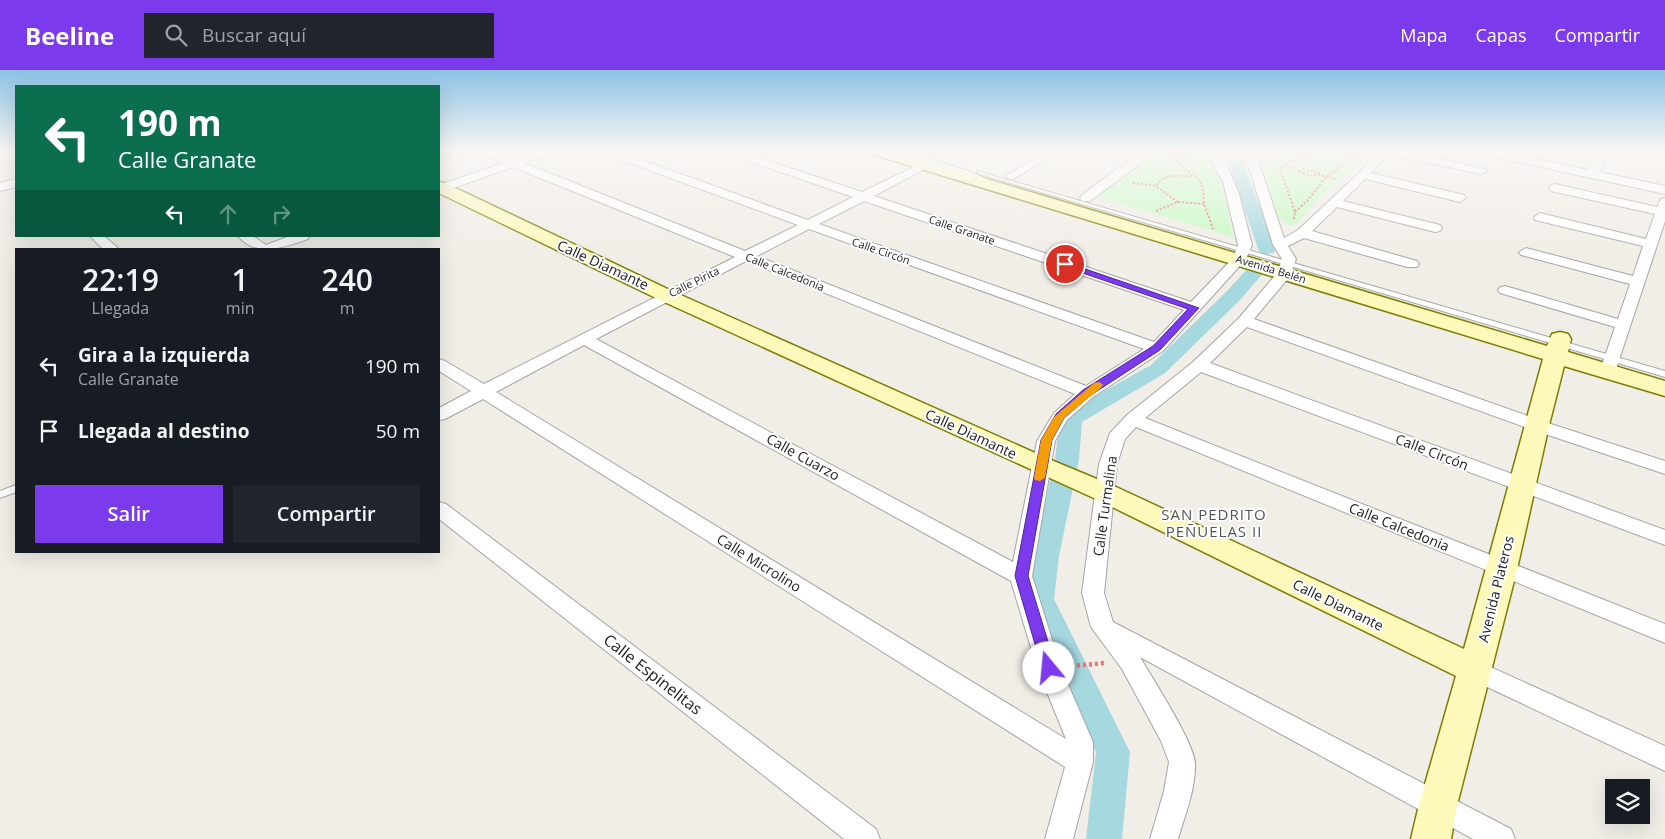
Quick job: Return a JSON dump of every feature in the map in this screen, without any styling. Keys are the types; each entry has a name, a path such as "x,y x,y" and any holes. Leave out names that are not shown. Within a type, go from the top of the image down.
{"street":[{"name":"Calle Calcedonia","path":"573,187 1087,393"},
{"name":"Calle Circón","path":"705,187 1156,348"},
{"name":"Calle Granate","path":"836,187 1194,308"},
{"name":"Calle Pirita","path":"440,414 667,296 810,225 879,187"},
{"name":"Avenida Belén","path":"1035,187 1242,252 1286,262 1611,363 1665,389"},
{"name":"Avenida Belén","path":"1048,187 1215,237 1242,252"},
{"path":"1086,198 1100,187"},
{"path":"1059,839 1080,762 1080,742 1049,668 1021,576 1052,470 1046,440 1060,417 1087,393 1156,348 1194,308 1242,252 1230,187"},
{"path":"1261,187 1286,262"},
{"path":"1286,262 1298,229 1334,202 1350,187"},
{"path":"1413,187 1460,198"},
{"path":"1651,187 1665,190"},
{"name":"Calle Diamante","path":"440,188 667,296 1097,490 1665,759"},
{"path":"1555,188 1664,207 1611,363"},
{"path":"1334,202 1435,228"},
{"path":"1540,217 1652,244"},
{"path":"1298,229 1412,264"},
{"path":"97,237 111,248"},
{"path":"246,237 264,248"},
{"path":"269,248 300,237"},
{"path":"1526,252 1638,282"},
{"name":"Calle Turmalina","path":"1164,839 1178,791 1182,762 1174,738 1130,662 1103,627 1093,593 1097,490 1108,464 1116,437 1133,419 1199,365 1244,321 1286,262"},
{"path":"1505,290 1624,324"},
{"path":"1244,321 1536,425 1665,468"},
{"name":"Calle Cuarzo","path":"584,339 1021,576"},
{"name":"Avenida Plateros","path":"1431,839 1438,805 1502,569 1536,425 1558,347"},
{"name":"Avenida Belén","path":"1611,363 1665,370"},
{"name":"Calle Microlino","path":"440,365 1080,762"},
{"name":"Calle Circón","path":"1199,365 1665,538"},
{"name":"Calle Calcedonia","path":"1133,419 1665,634"},
{"name":"Calle Espinelitas","path":"440,510 866,839"},
{"path":"1103,627 1501,839"}],"lane":[{"path":"1016,187 1242,252"},
{"path":"1025,187 1242,252"},
{"path":"1611,363 1665,374"},
{"path":"1611,363 1665,383"},
{"path":"0,495 15,488"}],"path":[{"path":"1157,187 1178,202"},
{"path":"1203,187 1204,204 1212,223 1215,237"},
{"path":"1286,187 1295,212 1298,229"},
{"path":"1295,212 1318,187"},
{"path":"1152,218 1154,211 1178,202 1204,204"},
{"path":"1062,667 1110,663"}],"green space":[{"path":"1107,187 1222,187 1233,237 1096,196"},
{"path":"1269,187 1333,187 1317,200 1297,224 1289,226 1278,216"}],"waterway":[{"path":"1245,187 1267,249"},
{"path":"1104,839 1113,752 1040,599 1046,556 1067,459 1071,419 1158,369 1234,295 1258,268"}],"slow traffic":[{"path":"1040,478 1046,440 1060,417 1098,385"}],"district":[{"name":"SAN PEDRITO PEÑUELAS II","path":"1214,524"}],"route":[{"path":"1049,668 1021,576 1046,440 1060,417 1087,393 1156,348 1194,308 1065,264"}]}
